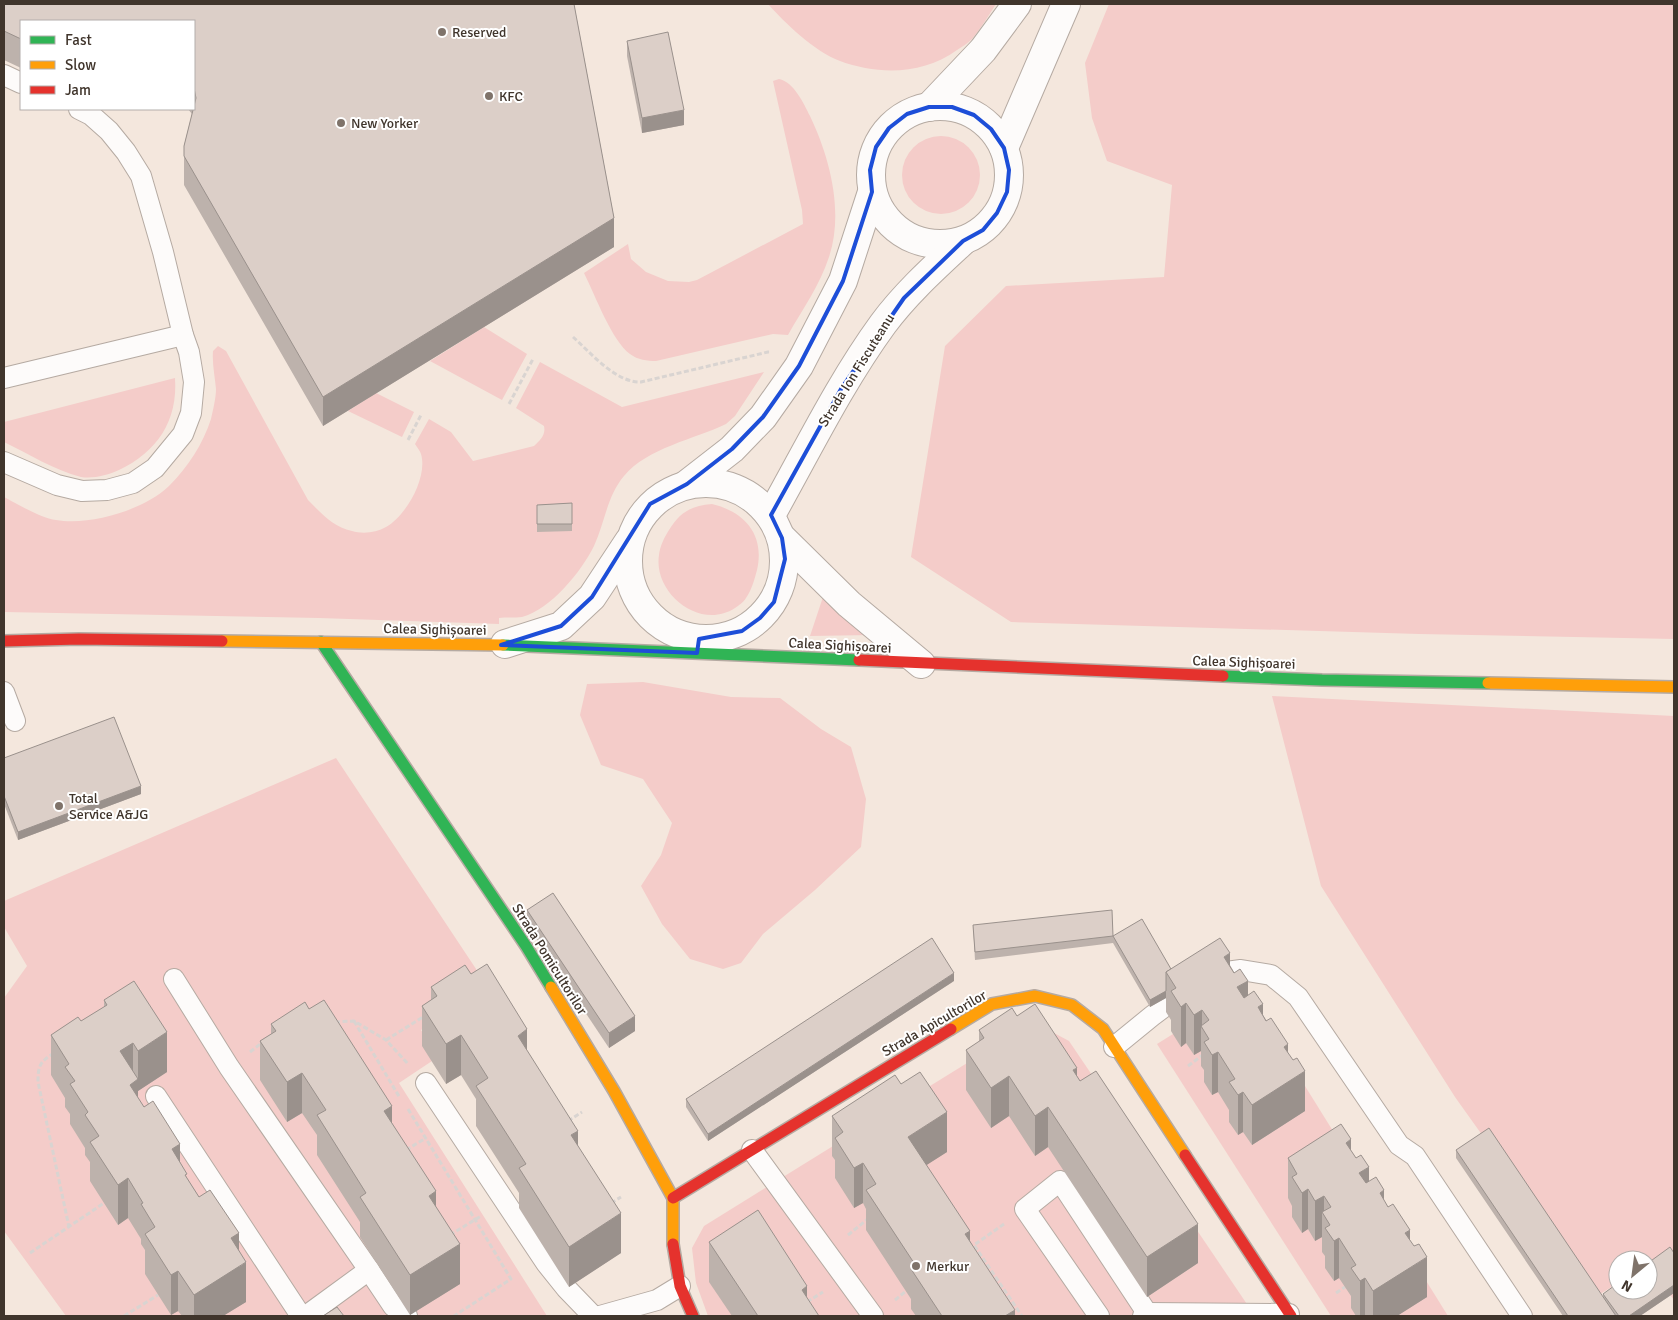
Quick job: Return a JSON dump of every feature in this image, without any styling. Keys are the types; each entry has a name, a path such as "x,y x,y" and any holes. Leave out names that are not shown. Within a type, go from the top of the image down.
{"main road":[{"name":"Calea Sighișoarei","path":"4,640 79,639 698,646 921,664 1322,680 1674,687"},
{"name":"Strada Pomicultorilor","path":"321,642 526,946 614,1091 673,1198 673,1242 680,1286 693,1316"},
{"name":"Strada Apicultorilor","path":"673,1198 992,1004 1035,996 1072,1005 1104,1029 1290,1315"}],"street":[{"path":"929,107 983,50 1018,4"},
{"path":"1004,148 1066,4"},
{"path":"929,107 952,107 974,115 991,129 1004,148 1008,170 1007,192 998,213 982,230 963,240 941,244 918,241 898,230 882,214 872,192 870,170 876,147 889,128 907,114 929,107"},
{"path":"501,645 561,626 592,597 629,541 637,522 650,504 668,492 687,484 732,449 763,417 799,366 843,281 872,192"},
{"name":"Strada Ion Fiscuteanu","path":"776,526 841,389 884,324 928,272 963,240"},
{"path":"687,484 711,482 734,487 754,498 776,526 849,604 921,664"},
{"path":"629,541 627,564 632,586 642,606 657,623 698,646 742,631 760,618 774,602 783,581 785,560 776,526"}],"lane":[{"path":"4,75 20,83"},
{"path":"4,462 57,486 82,491 107,490 132,483 155,468 183,434 191,413 194,382 188,352 163,252 141,176 126,152 109,131 91,115 81,110"},
{"path":"4,378 183,335"},
{"path":"4,692 15,721"},
{"path":"1114,1047 1200,980 1219,973 1241,970 1271,975 1298,997 1399,1146 1415,1156 1514,1313"},
{"path":"174,979 229,1067 393,1306 407,1316"},
{"path":"426,1083 546,1263 592,1316"},
{"path":"156,1096 301,1316"},
{"path":"752,1150 873,1316"},
{"path":"1100,1316 1025,1209 1060,1181 1145,1315 1290,1315"},
{"path":"306,1316 369,1270"},
{"path":"600,1316 657,1300 680,1286"}],"path":[{"path":"573,337 613,372 621,378 634,383 768,352 774,353"},
{"path":"509,404 533,359"},
{"path":"408,440 422,415"},
{"path":"386,1040 425,1015"},
{"path":"354,1021 511,1278 454,1316"},
{"path":"326,1022 354,1021 386,1040 426,1083"},
{"path":"229,1067 268,1039"},
{"path":"60,1049 44,1059 38,1068 38,1082 69,1227"},
{"path":"1188,1066 1205,1054"},
{"path":"560,1126 582,1112"},
{"path":"404,1151 451,1122"},
{"path":"604,1208 620,1197"},
{"path":"442,1239 505,1202"},
{"path":"30,1253 104,1203"},
{"path":"966,1249 1025,1209"},
{"path":"974,1245 1022,1316"},
{"path":"1336,1293 1345,1287"},
{"path":"124,1316 158,1294"}],"highlighted area":[{"path":"929,107 952,107 974,115 991,129 1004,148 1009,170 1007,192 997,213 983,230 963,241 904,298 841,389 771,515 782,538 785,559 774,602 760,618 742,631 699,639 697,653 501,645 561,626 592,597 650,504 687,484 732,449 763,417 799,366 843,281 872,192 870,170 876,147 889,128 907,114"}],"shaded area":[{"path":"768,4 996,4 972,39 944,58 915,68 885,70 855,66 830,57 801,36"},
{"path":"1109,4 1674,4 1674,639 1419,634 1011,622 911,557 945,346 1006,286 1164,277 1172,185 1107,161 1092,118 1085,63"},
{"path":"779,79 794,89 808,111 824,149 833,185 835,222 833,240 829,257 816,287 788,335 773,334 656,361 643,360 633,356 623,348 610,328 584,273 628,244 631,259 646,272 668,281 689,282 697,280 803,224 802,210 773,81"},
{"path":"933,136 949,136 963,142 974,153 980,167 980,183 974,197 963,208 949,214 933,214 919,208 908,197 902,183 902,167 908,153 919,142"},
{"path":"484,327 527,354 502,400 430,361"},
{"path":"218,346 226,351 308,500 333,523 356,532 373,532 386,527 394,522 408,505 414,495 421,474 421,454 415,444 429,419 451,432 473,461 534,446 543,435 544,426 516,408 540,362 622,407 764,372 735,416 726,424 658,451 634,466 624,476 610,501 594,546 581,567 554,598 533,613 522,617 499,618 499,624 319,618 4,612 4,497 43,517 56,520 84,521 131,509 158,495 169,486 189,463 208,428 216,393 213,351"},
{"path":"175,378 173,408 169,421 162,433 144,454 115,472 95,477 81,477 51,466 4,442 4,422"},
{"path":"376,393 414,412 402,437 348,411"},
{"path":"712,504 724,508 743,519 755,536 759,557 753,585 744,601 735,608 721,614 708,615 694,611 671,595 663,583 659,569 659,555 660,548 669,530 682,514 698,506"},
{"path":"824,594 872,635 810,636"},
{"path":"643,682 731,697 780,698 821,729 851,747 866,799 861,847 815,890 763,934 741,963 723,969 690,959 662,924 641,886 661,855 672,823 643,779 601,765 580,715 587,684"},
{"path":"1272,696 1674,716 1674,1300 1658,1278 1658,1250 1608,1250 1608,1289 1597,1296 1455,1097 1321,886"},
{"path":"336,758 488,987 421,1030 438,1057 399,1083 547,1316 66,1316 4,1231 4,998 27,966 4,927 4,901"},
{"path":"1232,997 1254,1004 1448,1316 1331,1316 1157,1044"},
{"path":"1043,1027 1069,1041 1255,1316 708,1316 696,1283 692,1248 704,1226 1019,1031"}],"building":[{"path":"4,4 574,4 614,218 323,397 184,156 184,146 193,110 195,110 196,98 195,20 20,20 20,39 4,31"},
{"path":"668,32 684,110 642,118 627,41"},
{"path":"572,503 572,524 537,524 537,505"},
{"path":"114,717 141,786 18,832 4,796 4,758"},
{"path":"553,893 635,1016 609,1033 527,910"},
{"path":"1112,910 1113,936 975,952 973,925"},
{"path":"1142,919 1171,969 1166,972 1166,991 1150,1000 1113,936"},
{"path":"932,938 954,973 708,1134 686,1099"},
{"path":"1220,938 1230,953 1224,957 1234,973 1240,969 1248,981 1237,987 1244,998 1254,991 1263,1004 1258,1007 1266,1021 1271,1018 1288,1044 1284,1047 1293,1060 1297,1058 1305,1071 1252,1105 1243,1092 1238,1095 1229,1082 1235,1079 1218,1052 1212,1055 1204,1042 1209,1039 1201,1026 1209,1020 1202,1010 1194,1015 1186,1003 1181,1007 1171,991 1176,988 1166,972"},
{"path":"487,964 527,1029 518,1036 578,1131 571,1135 621,1213 569,1247 519,1168 526,1164 476,1086 488,1078 461,1035 446,1044 422,1006 437,996 431,987 465,965 471,974"},
{"path":"134,981 167,1032 138,1051 133,1043 120,1051 138,1079 130,1085 144,1107 153,1101 180,1144 172,1149 187,1174 185,1175 199,1197 210,1190 239,1233 231,1238 246,1262 194,1295 178,1271 171,1275 145,1234 155,1227 128,1178 118,1185 90,1142 99,1136 85,1115 88,1112 70,1084 75,1081 65,1067 69,1064 51,1035 78,1017 81,1021 107,1005 104,1000"},
{"path":"324,1000 392,1106 384,1111 436,1191 429,1196 460,1244 410,1275 360,1197 366,1193 317,1115 326,1110 302,1073 287,1082 260,1041 276,1031 271,1024 305,1002 309,1009"},
{"path":"1035,1004 1077,1068 1073,1070 1080,1081 1096,1071 1198,1224 1147,1257 1048,1107 1035,1116 1009,1076 991,1088 966,1050 984,1038 979,1030 1012,1008 1017,1016"},
{"path":"920,1072 947,1112 908,1137 970,1231 965,1234 1015,1310 1005,1316 942,1316 911,1269 916,1266 866,1190 876,1184 863,1163 854,1168 835,1138 843,1132 832,1116 895,1075 901,1084"},
{"path":"1341,1124 1351,1139 1346,1143 1356,1158 1361,1155 1369,1167 1359,1173 1366,1183 1376,1177 1384,1190 1380,1193 1388,1207 1393,1204 1410,1230 1405,1233 1414,1246 1419,1244 1427,1257 1373,1291 1365,1278 1360,1281 1351,1268 1356,1265 1339,1238 1334,1241 1325,1228 1330,1225 1322,1212 1331,1207 1324,1196 1315,1201 1308,1189 1302,1193 1292,1177 1297,1174 1288,1158"},
{"path":"1489,1128 1616,1316 1568,1316 1456,1150"},
{"path":"758,1210 807,1286 802,1290 819,1316 758,1316 709,1242"},
{"path":"1670,1247 1674,1253 1674,1285 1658,1296 1658,1256"},
{"path":"1608,1290 1608,1300 1652,1300 1629,1316 1619,1316 1603,1294"},
{"path":"337,1307 344,1316 323,1316"}],"traffic: fast":[{"path":"321,642 526,946 551,987"},
{"path":"503,645 859,660"},
{"path":"1223,676 1488,683"}],"traffic: slow":[{"path":"222,641 503,645"},
{"path":"1488,683 1674,687"},
{"path":"551,987 614,1091 673,1198 673,1244"},
{"path":"951,1029 992,1004 1035,996 1072,1005 1103,1029 1185,1155"}],"traffic: jam":[{"path":"4,641 79,639 222,641"},
{"path":"859,660 1223,676"},
{"path":"673,1198 951,1029"},
{"path":"1185,1155 1291,1316"},
{"path":"673,1244 680,1286 693,1316"}],"place":[{"name":"Reserved","path":"442,32"},
{"name":"KFC","path":"489,96"},
{"name":"New Yorker","path":"341,123"},
{"name":"Total Service A&JG","path":"59,806"},
{"name":"Merkur","path":"916,1266"}]}
